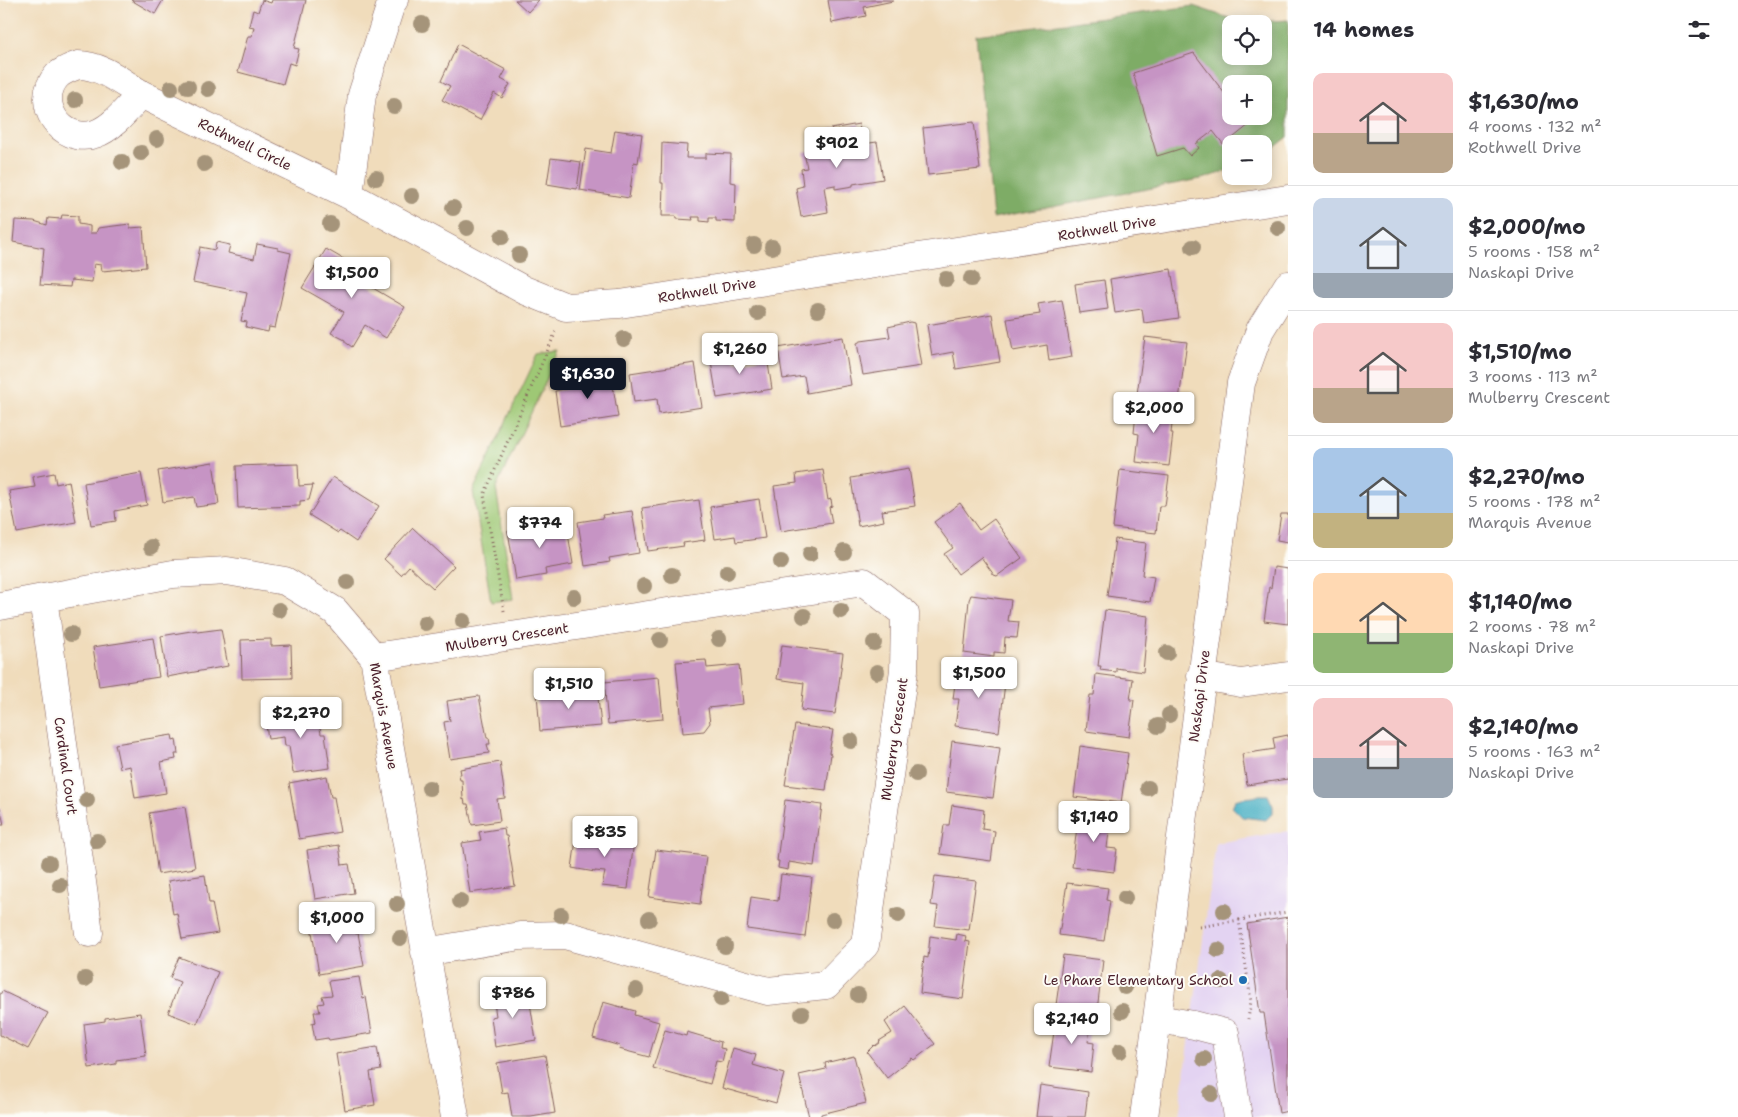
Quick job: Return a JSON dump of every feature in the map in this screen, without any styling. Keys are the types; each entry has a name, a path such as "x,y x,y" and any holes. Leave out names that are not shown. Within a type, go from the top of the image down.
{"street":[{"path":"349,196 362,95 391,4 394,0"},
{"name":"Rothwell Circle","path":"141,94 349,196"},
{"name":"Rothwell Drive","path":"349,196 524,290 566,307 620,304 1288,199"},
{"name":"Naskapi Drive","path":"1144,1117 1241,383 1260,330 1288,284"},
{"name":"Marquis Avenue","path":"0,606 173,574 227,571 286,581 335,611 374,657 455,1117"},
{"name":"Mulberry Crescent","path":"374,657 864,582 906,614 904,670 865,945 826,985 768,991 565,935 520,936 425,952"},
{"name":"Cardinal Court","path":"43,598 89,934"},
{"path":"1202,676 1241,683 1288,676"},
{"path":"1157,1019 1226,1033 1238,1117"}],"path":[{"path":"509,636 484,495 566,307"},
{"path":"1199,927 1288,912"},
{"path":"1239,920 1251,1001 1248,1019"}],"shaded area":[{"name":"Le Phare Elementary School","path":"1288,831 1288,1117 1179,1117 1216,843"}],"green space":[{"path":"1193,6 1222,16 1222,65 1272,65 1272,21 1288,20 1288,137 1272,150 1272,135 1222,135 1222,172 1206,178 993,218 976,35"},
{"path":"560,351 496,488 513,599 491,602 473,491 538,354"}],"water":[{"path":"1268,795 1273,806 1273,813 1266,820 1242,817 1232,807 1235,800"}],"building":[{"path":"131,0 163,0 155,14"},
{"path":"262,0 271,3 272,0 306,0 294,48 299,49 295,65 289,63 283,84 238,72 248,36 252,36 254,27 249,26 253,10 258,12"},
{"path":"515,0 539,0 528,12"},
{"path":"828,0 893,1 864,7 866,16 832,23"},
{"path":"458,44 506,70 501,79 510,84 502,98 494,93 480,120 442,100 450,86 441,81"},
{"path":"1194,53 1222,90 1222,125 1249,125 1236,135 1222,135 1222,142 1213,131 1196,144 1199,148 1190,156 1183,148 1157,156 1133,73"},
{"path":"974,122 980,169 928,175 923,128"},
{"path":"859,124 862,144 877,142 883,179 835,189 835,185 824,187 828,212 801,217 796,188 803,186 801,169 807,168 804,152 834,147 831,129"},
{"path":"615,130 642,134 638,163 634,162 629,198 580,190 586,149 611,153"},
{"path":"662,143 687,145 686,158 706,158 706,153 731,154 730,182 736,183 735,222 716,221 716,218 709,218 709,222 700,221 700,217 692,217 693,220 677,219 676,216 662,216"},
{"path":"551,158 581,162 577,189 547,184"},
{"path":"62,215 78,216 78,224 90,226 90,233 96,233 98,228 130,224 130,228 143,227 146,267 102,271 101,265 94,264 92,282 71,280 70,287 40,285 44,248 13,242 15,220 34,221 47,225 48,218 61,219"},
{"path":"216,242 230,245 228,253 254,259 257,244 278,248 278,250 291,253 275,328 269,327 268,332 246,327 247,322 241,321 247,293 193,282 200,247 215,250"},
{"path":"326,249 352,264 346,272 405,307 386,338 365,325 352,347 345,340 331,333 344,312 302,288"},
{"path":"1171,269 1179,318 1144,323 1142,309 1115,313 1110,279"},
{"path":"1104,280 1108,309 1079,313 1075,284"},
{"path":"1062,300 1072,357 1049,361 1047,345 1013,351 1007,319 1040,314 1038,304"},
{"path":"992,314 1000,362 956,369 953,352 932,356 927,325"},
{"path":"910,322 914,323 921,366 863,375 857,343 890,337 888,327"},
{"path":"843,337 851,385 807,393 804,376 783,379 778,348"},
{"path":"1145,337 1187,342 1179,400 1137,394"},
{"path":"734,352 735,363 767,357 772,389 717,398 710,356"},
{"path":"695,363 702,407 659,414 657,399 634,402 630,373"},
{"path":"610,368 618,417 560,426 555,391 586,385 584,373"},
{"path":"1137,403 1174,407 1169,466 1136,462 1139,434 1134,433"},
{"path":"213,462 219,504 196,507 194,497 163,502 158,471"},
{"path":"298,464 299,486 313,485 309,500 300,501 300,506 238,508 236,466"},
{"path":"909,468 915,506 882,511 884,521 858,526 851,478"},
{"path":"823,470 828,500 831,499 832,506 829,507 832,523 781,531 774,486 797,483 796,474"},
{"path":"1120,470 1169,476 1165,506 1159,506 1156,533 1113,528"},
{"path":"54,473 56,484 69,481 76,522 17,533 9,491 35,487 33,477"},
{"path":"141,473 147,505 115,511 116,521 91,525 84,483"},
{"path":"333,477 379,506 356,542 340,531 338,533 309,515"},
{"path":"759,499 765,538 736,542 735,536 715,539 710,507"},
{"path":"699,500 705,540 683,543 684,546 648,551 642,508"},
{"path":"960,503 979,530 994,519 1022,558 997,576 994,575 981,557 958,574 944,554 953,548 934,522"},
{"path":"632,511 639,553 609,558 610,562 585,566 578,522 603,518 602,515"},
{"path":"1281,514 1288,514 1288,542 1277,540"},
{"path":"566,521 573,564 545,569 546,575 516,580 508,531"},
{"path":"413,528 454,566 433,588 409,566 401,575 384,559"},
{"path":"1115,539 1146,543 1142,575 1154,577 1150,602 1107,596"},
{"path":"1274,567 1288,569 1288,624 1264,621"},
{"path":"971,595 1011,600 1008,621 1019,622 1017,638 1005,637 1004,653 994,652 994,657 964,653"},
{"path":"1105,610 1148,616 1143,672 1116,668 1116,672 1100,670 1101,666 1098,666"},
{"path":"221,629 228,666 167,677 161,636 197,630 197,632"},
{"path":"153,638 159,677 99,686 93,647"},
{"path":"271,639 271,646 291,645 292,678 242,679 241,640"},
{"path":"782,645 843,653 835,714 801,710 804,683 777,679"},
{"path":"706,660 707,668 739,665 743,704 708,708 710,723 704,731 683,733 676,662"},
{"path":"957,668 1006,675 999,732 955,726 959,699 953,699"},
{"path":"1096,674 1133,679 1130,700 1134,700 1129,737 1086,731 1090,695 1094,695"},
{"path":"659,677 663,719 608,724 604,682"},
{"path":"597,688 601,726 540,731 537,694"},
{"path":"479,696 487,738 489,738 490,744 487,744 489,753 450,759 444,722 450,721 447,701"},
{"path":"317,709 321,734 325,734 330,768 293,773 289,746 285,746 284,737 268,739 265,718"},
{"path":"795,725 833,730 826,790 785,785"},
{"path":"172,735 173,740 176,739 178,754 175,754 176,759 161,762 166,793 135,798 130,766 120,768 115,744"},
{"path":"1288,735 1288,779 1247,785 1242,754 1275,749 1273,738"},
{"path":"952,741 1000,748 993,798 946,792"},
{"path":"1080,746 1128,753 1121,803 1074,797"},
{"path":"500,762 505,798 497,799 500,821 472,825 468,804 465,804 463,800 460,769"},
{"path":"327,776 331,797 334,797 340,832 299,839 289,783"},
{"path":"785,800 822,805 814,866 789,862 788,870 778,868 779,861 777,861"},
{"path":"952,805 984,810 982,829 995,831 991,861 940,854 944,825 949,825"},
{"path":"0,807 4,825 0,825"},
{"path":"185,807 195,868 158,874 149,813"},
{"path":"1079,811 1111,816 1107,848 1117,849 1114,872 1072,867"},
{"path":"504,828 515,886 470,893 462,843 481,840 479,832"},
{"path":"577,833 634,841 628,889 602,886 605,872 572,868"},
{"path":"339,845 342,865 349,864 354,893 315,899 307,850"},
{"path":"656,850 706,856 700,904 649,897"},
{"path":"781,874 812,878 805,937 747,929 751,897 778,901"},
{"path":"205,875 209,903 212,903 218,933 182,939 177,913 173,914 168,881"},
{"path":"935,876 976,881 969,930 935,926 938,906 931,905"},
{"path":"1067,883 1108,888 1106,900 1110,901 1104,941 1059,935"},
{"path":"353,913 364,966 319,974 310,920"},
{"path":"1288,917 1288,1111 1279,1113 1264,1013 1260,1013 1247,924"},
{"path":"957,934 966,936 965,941 970,942 963,999 920,993 924,957 928,958 930,936 956,940"},
{"path":"1063,955 1103,960 1097,1011 1056,1005"},
{"path":"179,957 218,972 197,1024 168,1013 180,982 170,978"},
{"path":"359,977 363,998 366,997 372,1033 329,1040 328,1038 315,1040 312,1023 316,1022 314,1012 320,1012 318,1004 324,1003 322,996 332,995 329,981"},
{"path":"2,991 48,1013 28,1049 0,1035 0,995"},
{"path":"528,991 536,1040 495,1047 491,1017 496,1016 493,996"},
{"path":"603,1002 635,1011 634,1015 659,1022 649,1057 619,1049 620,1046 593,1038"},
{"path":"905,1006 935,1044 914,1060 912,1058 887,1078 867,1052 892,1033 885,1022"},
{"path":"140,1013 146,1056 116,1060 116,1064 89,1068 84,1024 105,1021 105,1018"},
{"path":"1069,1013 1077,1014 1076,1019 1091,1021 1088,1042 1094,1043 1091,1072 1049,1067 1056,1017 1068,1018"},
{"path":"665,1030 686,1036 687,1032 721,1042 720,1048 725,1049 722,1062 716,1061 710,1084 653,1068"},
{"path":"377,1047 381,1070 370,1072 375,1105 345,1110 336,1054"},
{"path":"733,1048 756,1055 753,1065 784,1074 776,1103 722,1088"},
{"path":"545,1055 555,1113 531,1117 512,1117 508,1092 502,1093 497,1063"},
{"path":"854,1056 866,1103 821,1114 821,1117 809,1117 799,1075 826,1069 825,1063"},
{"path":"1040,1085 1088,1092 1085,1117 1036,1117"}],"place":[{"name":"Le Phare Elementary School","path":"1243,980"}]}
